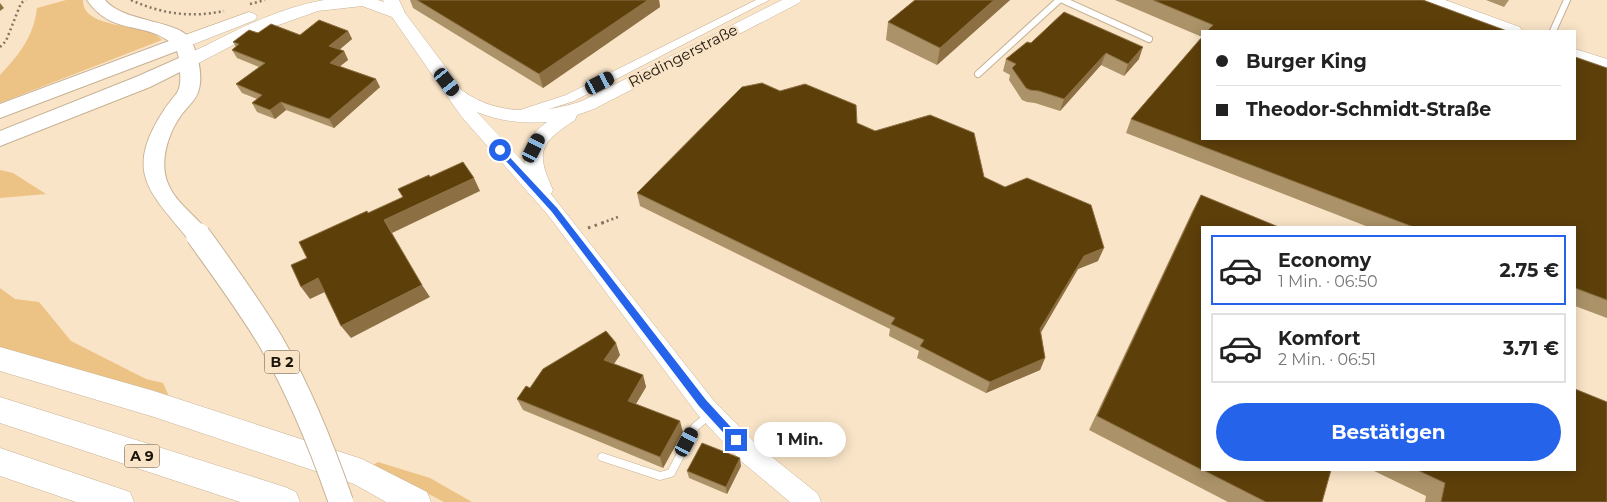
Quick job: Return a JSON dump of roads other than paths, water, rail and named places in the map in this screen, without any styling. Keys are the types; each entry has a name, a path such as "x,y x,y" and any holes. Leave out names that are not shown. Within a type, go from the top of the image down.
{"highway":[{"path":"0,359 154,404 352,470 416,502"},
{"name":"A 9","path":"0,410 285,502"},
{"path":"0,462 119,502"}],"main road":[{"path":"96,0 100,7 114,17 177,36 186,51"},
{"path":"0,139 125,89 186,51 297,0"},
{"name":"Riedingerstraße","path":"456,94 474,106 512,116 546,117 565,114 588,105 794,0"},
{"path":"1430,0 1511,30"},
{"path":"0,111 186,51 308,5 330,1 361,1 396,6 456,94 466,112 555,210"},
{"name":"B 2","path":"186,51 189,90 172,114 162,133 155,150 154,175 160,189 198,235 232,282 281,359 315,431 341,502"},
{"path":"1576,54 1607,66"},
{"path":"588,105 550,128 540,137 534,148 532,159 534,170 555,210 572,235 711,413 749,454 809,502"}],"street":[{"name":"Riedingerstraße","path":"512,116 570,98 763,0"}],"lane":[{"path":"978,74 1059,0"},
{"path":"1063,0 1149,39"},
{"path":"1552,30 1567,0"},
{"path":"602,457 660,476 671,473 695,427 711,413"}]}
